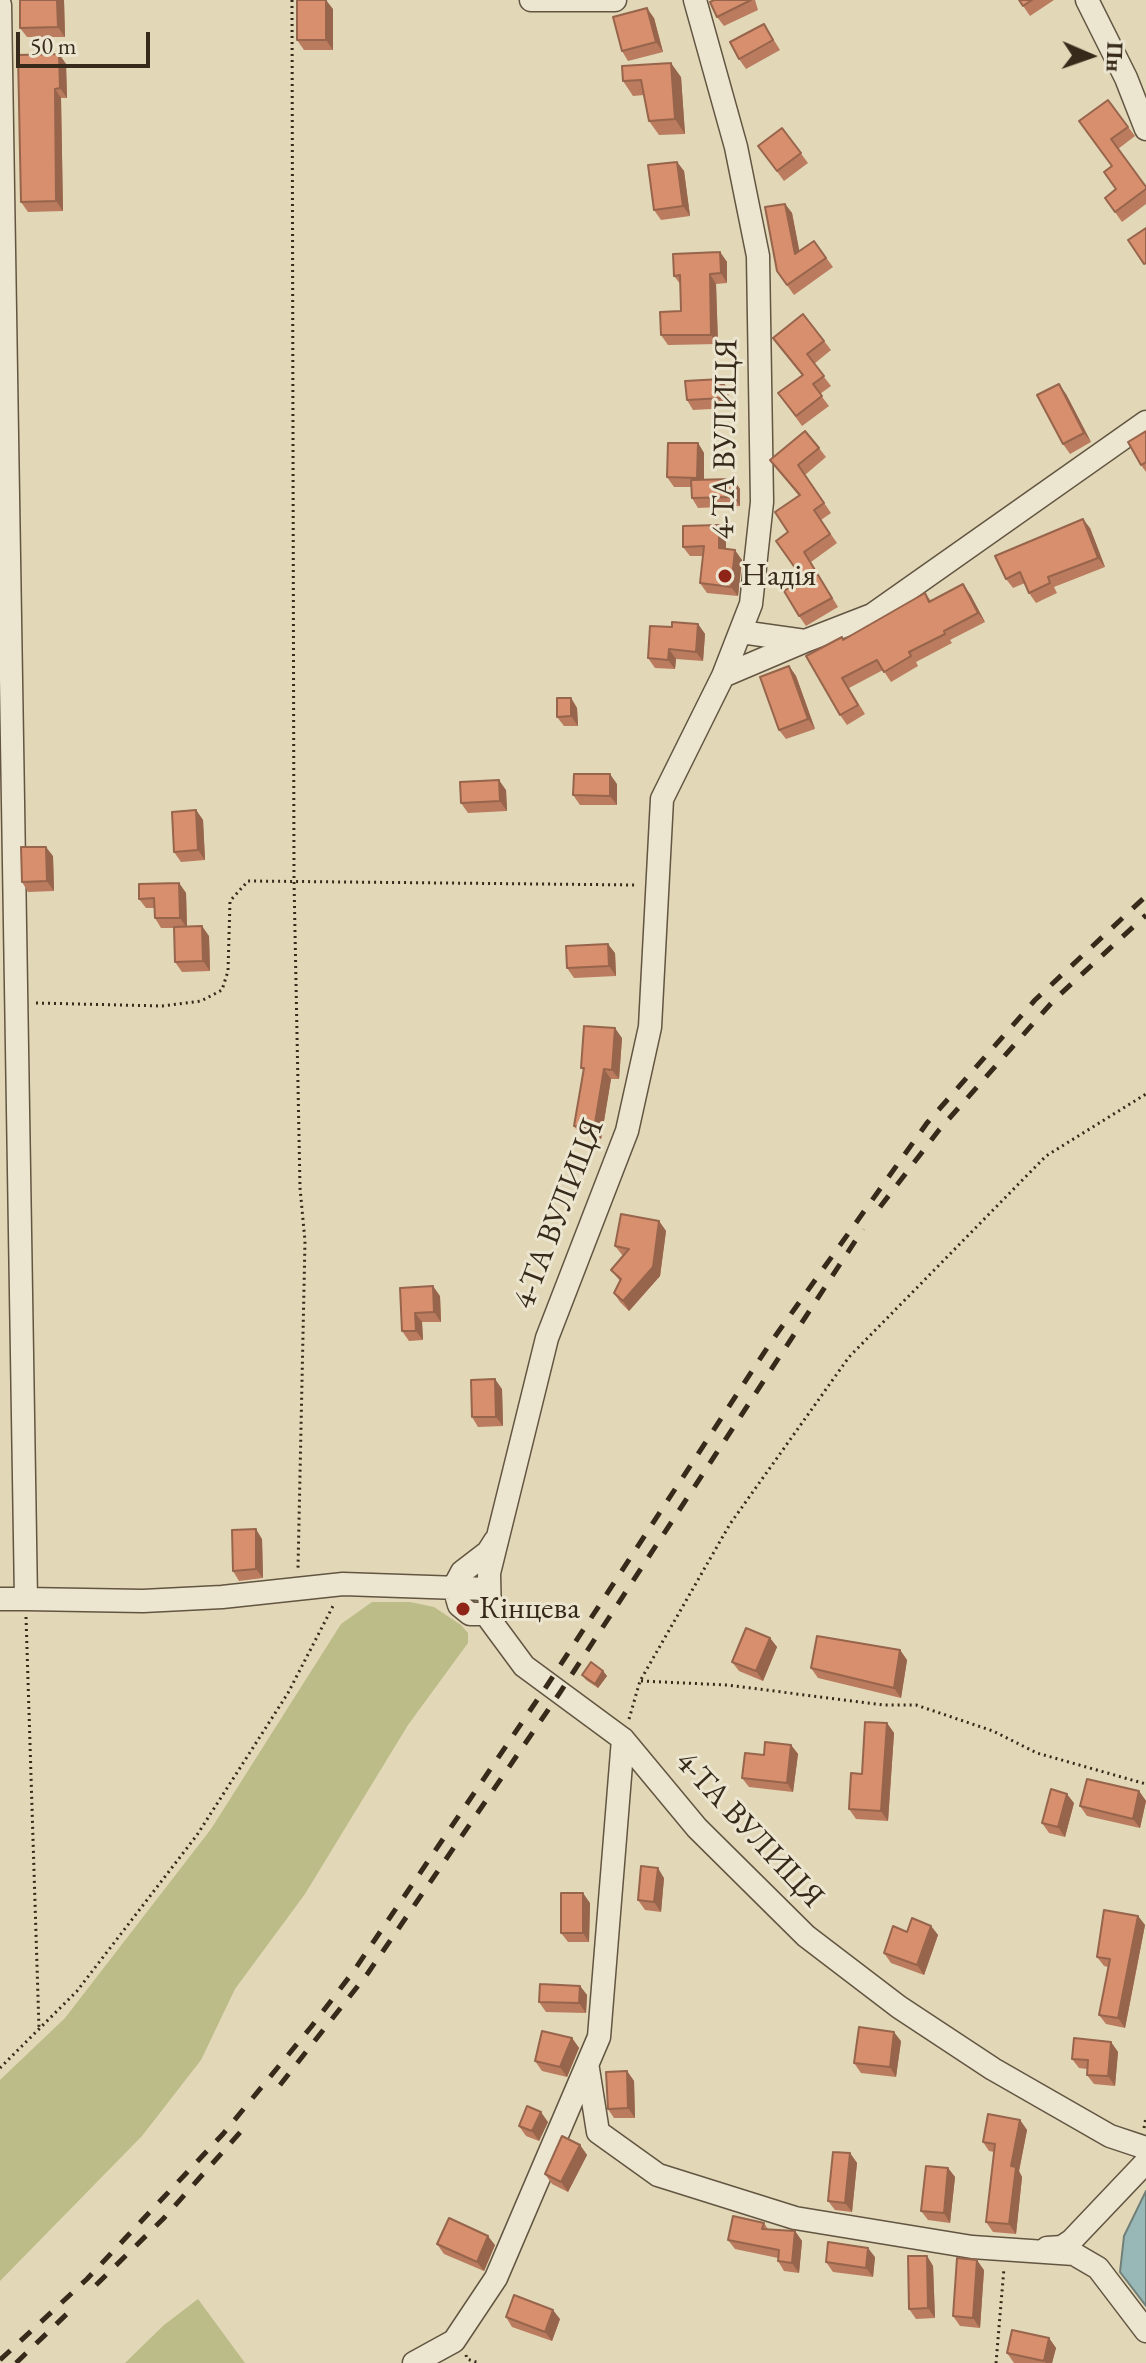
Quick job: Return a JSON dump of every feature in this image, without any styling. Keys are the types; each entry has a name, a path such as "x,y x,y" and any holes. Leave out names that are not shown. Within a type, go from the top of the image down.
{"street":[{"path":"531,0 615,0"},
{"name":"4-ТА ВУЛИЦЯ","path":"695,0 736,147 758,256 762,502 751,604 723,676 662,799 650,1027 627,1131 547,1338 498,1536 489,1595 506,1610 502,1639 524,1666 623,1739 697,1828 806,1936 899,2007 993,2069 1110,2136 1142,2159"},
{"path":"1087,0 1126,78 1146,129"},
{"path":"0,5 26,1599"},
{"path":"723,676 872,615 1146,422"},
{"path":"741,632 805,641"},
{"path":"454,1587 462,1572 488,1552 498,1536"},
{"path":"0,1599 143,1601 343,1584 454,1587 489,1595"},
{"path":"414,2363 454,2341 496,2278 599,2037 623,1739"},
{"path":"588,2068 598,2132"},
{"path":"561,2129 598,2132 658,2175 795,2218 972,2247 1062,2247 1101,2213 1142,2159"},
{"path":"1043,2249 1074,2254 1098,2268 1146,2331"}],"path":[{"path":"292,0 294,880 300,1188 305,1241 298,1590"},
{"path":"17,1003 162,1006 201,1001 222,990 228,971 230,901 248,881 656,885"},
{"path":"623,1739 640,1681 730,1524 849,1357 1046,1156 1146,1094"},
{"path":"0,2068 77,1991 197,1835 288,1693 343,1584"},
{"path":"26,1599 39,2029"},
{"path":"640,1681 727,1685 883,1705 916,1705 993,1731 1037,1753 1146,1784"},
{"path":"996,2363 1006,2248"}],"green space":[{"path":"372,1602 410,1602 434,1607 461,1625 468,1633 468,1643 408,1725 305,1894 235,1989 201,2060 142,2136 0,2281 0,2080 65,2018 211,1829 341,1624"},
{"path":"198,2299 245,2363 125,2363 164,2325"}],"water":[{"path":"1146,2191 1146,2306 1120,2272 1124,2236"}],"building":[{"path":"20,0 57,0 58,27 20,28"},
{"path":"297,0 326,0 326,40 297,40"},
{"path":"751,0 717,17 710,2"},
{"path":"647,8 656,42 622,51 613,17"},
{"path":"764,24 773,40 739,59 730,42"},
{"path":"59,54 60,88 55,89 56,201 21,202 18,55"},
{"path":"671,63 675,119 649,121 641,80 623,81 622,66"},
{"path":"1108,100 1128,127 1111,139 1146,187 1115,212 1105,198 1116,189 1104,172 1112,166 1079,121"},
{"path":"782,128 801,153 777,171 758,146"},
{"path":"677,162 683,206 654,210 648,165"},
{"path":"785,204 795,254 814,241 826,258 787,285 777,271 765,207"},
{"path":"1146,228 1146,263 1144,264 1128,240"},
{"path":"720,252 721,273 710,274 711,335 661,335 660,312 681,311 680,275 674,276 673,254"},
{"path":"803,314 824,341 807,354 824,376 813,384 822,396 796,416 778,393 803,375 773,338"},
{"path":"721,379 722,398 687,400 685,381"},
{"path":"1059,384 1084,433 1063,444 1037,395"},
{"path":"805,431 819,448 798,465 824,503 814,510 830,534 804,552 832,598 799,616 784,591 803,579 776,541 788,532 775,512 800,495 770,460"},
{"path":"1146,431 1146,462 1141,465 1128,442"},
{"path":"668,443 698,443 697,478 667,477"},
{"path":"733,479 733,497 692,498 691,480"},
{"path":"1083,519 1098,558 1048,577 1050,583 1029,593 1020,572 1006,579 995,556"},
{"path":"719,525 719,548 735,550 731,587 700,583 704,546 683,547 683,526"},
{"path":"963,584 978,613 909,652 911,656 884,672 877,660 842,678 858,705 840,715 806,656 842,637 843,640 925,593 929,602"},
{"path":"672,622 698,624 696,652 669,649 668,660 648,658 650,626 672,627"},
{"path":"789,666 808,719 779,730 760,677"},
{"path":"557,698 571,698 571,716 557,717"},
{"path":"574,774 610,774 610,796 573,795"},
{"path":"499,780 500,801 461,803 460,782"},
{"path":"196,810 198,850 174,852 172,812"},
{"path":"21,847 46,847 47,881 22,882"},
{"path":"179,883 180,918 155,918 154,898 139,899 139,884"},
{"path":"202,926 203,961 175,962 174,927"},
{"path":"608,944 609,966 567,968 566,946"},
{"path":"584,1026 615,1028 612,1070 604,1069 594,1129 574,1126 584,1068 581,1068"},
{"path":"621,1214 659,1221 653,1267 623,1301 614,1293 621,1279 611,1270 629,1249 615,1246"},
{"path":"433,1286 434,1312 415,1313 416,1331 402,1331 400,1288"},
{"path":"495,1379 496,1417 472,1417 471,1380"},
{"path":"256,1529 256,1569 233,1571 232,1530"},
{"path":"746,1628 770,1638 756,1671 732,1662"},
{"path":"817,1636 900,1650 894,1688 811,1668"},
{"path":"591,1662 603,1671 595,1684 582,1675"},
{"path":"865,1722 887,1723 881,1811 849,1809 851,1773 862,1774"},
{"path":"765,1742 791,1745 787,1783 742,1778 745,1753 764,1755"},
{"path":"1087,1779 1139,1791 1133,1819 1080,1806"},
{"path":"1051,1789 1067,1794 1058,1827 1042,1823"},
{"path":"641,1866 658,1868 654,1902 638,1900"},
{"path":"561,1893 583,1893 583,1933 561,1933"},
{"path":"1104,1910 1138,1916 1118,2018 1099,2015 1110,1959 1097,1957"},
{"path":"912,1918 931,1926 917,1965 884,1953 893,1926 907,1932"},
{"path":"540,1984 580,1986 579,2003 539,2002"},
{"path":"859,2027 894,2032 890,2067 854,2063"},
{"path":"542,2031 572,2038 560,2067 535,2061"},
{"path":"1074,2038 1111,2042 1108,2076 1087,2075 1088,2060 1072,2059"},
{"path":"627,2071 628,2108 608,2109 606,2072"},
{"path":"527,2106 541,2112 532,2131 519,2126"},
{"path":"988,2114 1020,2120 1011,2166 1016,2167 1009,2224 986,2222 995,2144 983,2142"},
{"path":"562,2136 580,2145 561,2182 545,2174"},
{"path":"833,2152 850,2153 845,2203 828,2201"},
{"path":"926,2166 948,2168 944,2213 921,2211"},
{"path":"733,2216 764,2223 762,2229 795,2231 792,2263 778,2261 779,2250 728,2240"},
{"path":"449,2218 488,2236 477,2262 437,2244"},
{"path":"828,2242 868,2248 866,2268 826,2262"},
{"path":"908,2256 927,2256 928,2308 909,2309"},
{"path":"957,2258 977,2260 973,2318 953,2316"},
{"path":"514,2295 553,2310 545,2332 506,2317"},
{"path":"1012,2330 1049,2338 1044,2361 1007,2353"}],"railway":[{"path":"0,2360 87,2279 223,2134 311,2027 353,1972 548,1684 771,1342 927,1123 1035,1000 1146,896"},
{"path":"880,1207 939,1130 1055,999 1146,915"},
{"path":"280,2085 368,1973 559,1694 863,1229"},
{"path":"96,2285 163,2219 244,2128"},
{"path":"16,2363 73,2308"}],"place":[{"name":"Надія","path":"725,576"},
{"name":"Кінцева","path":"463,1609"}]}
